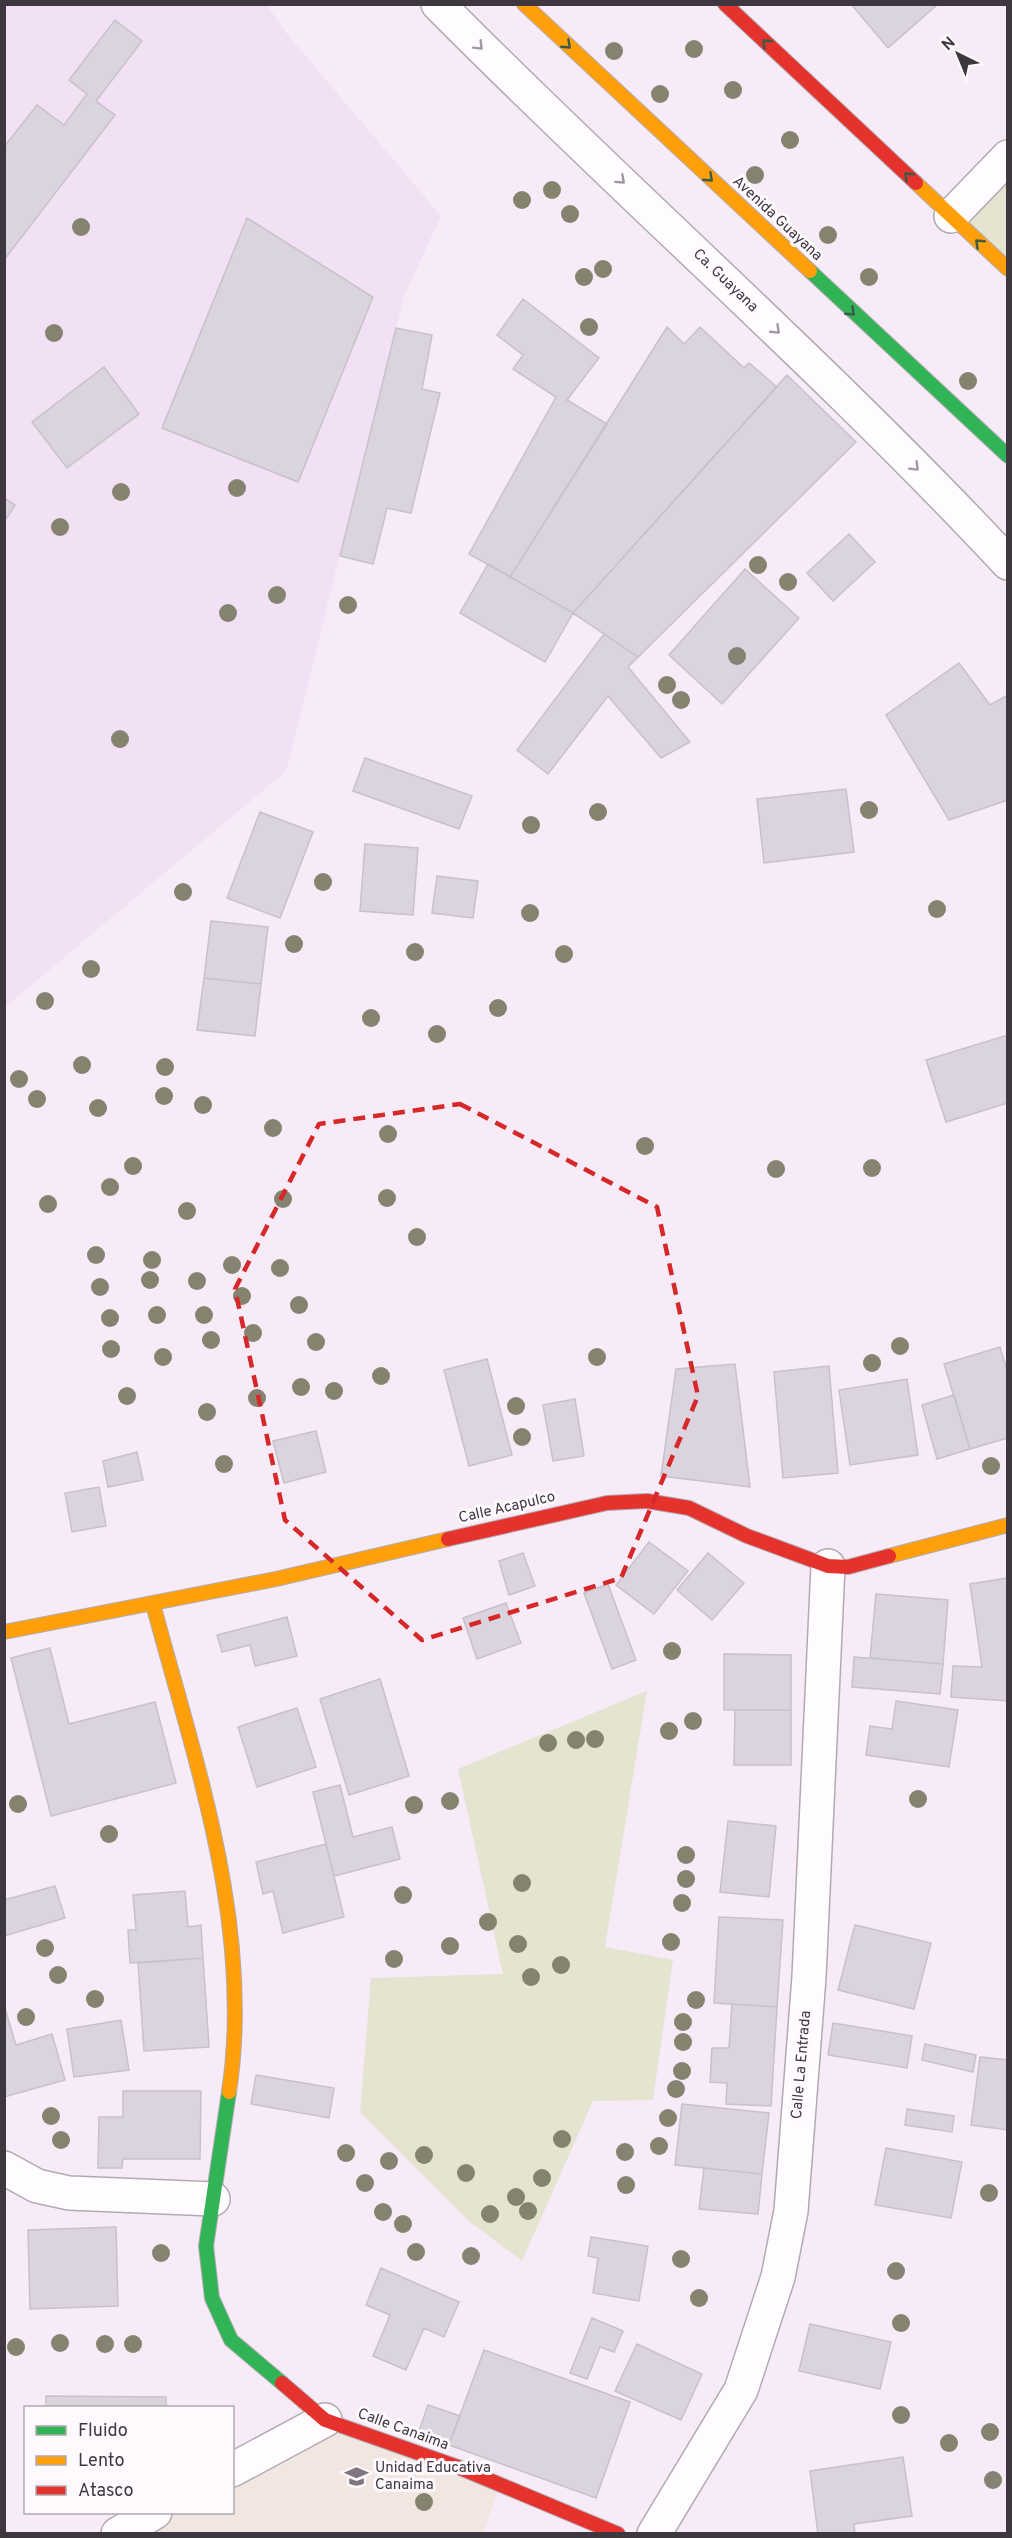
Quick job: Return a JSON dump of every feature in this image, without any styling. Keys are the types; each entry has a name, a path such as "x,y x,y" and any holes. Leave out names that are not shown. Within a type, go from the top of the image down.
{"street":[{"name":"Ca. Guayana","path":"438,4 542,109 639,197 812,365 951,502 1008,563"},
{"name":"Avenida Guayana","path":"524,4 1008,456"},
{"path":"725,4 1008,269"},
{"path":"951,216 1008,157"},
{"name":"Calle Acapulco","path":"4,1632 276,1579 607,1503 647,1501 689,1508 747,1536 828,1566 848,1567 1008,1525"},
{"name":"Calle La Entrada","path":"654,2534 741,2390 778,2277 791,2211 809,1977 828,1566"},
{"path":"4,2168 37,2186 69,2193 213,2199 232,2074 235,2011 232,1949 222,1865 153,1604"},
{"name":"Calle Canaima","path":"213,2199 206,2246 212,2298 231,2340 325,2420 458,2467 618,2534"},
{"path":"234,2469 325,2420"},
{"path":"118,2534 152,2514"}],"highlighted area":[{"path":"460,1104 657,1207 698,1396 621,1578 422,1640 285,1520 235,1289 319,1124"}],"shaded area":[{"path":"5,5 267,5 287,34 441,216 404,296 286,771 5,1007"},
{"name":"Unidad Educativa Canaima","path":"325,2420 500,2485 483,2533 118,2534 153,2514 234,2514 234,2469"}],"green space":[{"path":"1007,157 1007,269 951,216"},
{"path":"647,1691 605,1947 673,1960 653,2100 593,2101 522,2261 470,2222 360,2112 371,1978 503,1974 458,1769"}],"building":[{"path":"851,4 938,4 888,48"},
{"path":"115,20 142,41 96,101 115,115 4,260 4,147 37,105 64,125 87,94 69,80"},
{"path":"247,218 373,297 298,482 162,428"},
{"path":"523,299 599,358 567,400 607,424 510,577 469,554 556,397 513,369 523,355 497,335"},
{"path":"667,327 684,344 700,327 744,368 749,363 777,387 573,613 510,577"},
{"path":"396,328 432,335 422,389 440,393 411,513 387,508 373,564 340,556"},
{"path":"104,367 139,414 67,468 32,422"},
{"path":"787,375 856,442 638,657 573,613"},
{"path":"4,498 15,505 4,522"},
{"path":"849,534 875,562 833,601 807,573"},
{"path":"488,564 573,613 545,662 460,613"},
{"path":"745,569 799,618 722,704 669,655"},
{"path":"604,634 638,657 628,667 690,742 661,758 608,696 548,774 517,750"},
{"path":"959,663 990,705 1008,695 1008,800 949,820 886,715"},
{"path":"365,758 472,796 459,829 353,791"},
{"path":"846,789 854,852 764,863 757,799"},
{"path":"260,812 313,832 280,918 227,898"},
{"path":"365,844 418,848 413,915 360,911"},
{"path":"437,876 478,881 473,918 432,913"},
{"path":"211,921 268,927 261,984 204,978"},
{"path":"204,978 261,984 255,1036 197,1030"},
{"path":"1008,1035 1008,1103 946,1122 926,1060"},
{"path":"1000,1347 1008,1374 1008,1438 970,1449 944,1364"},
{"path":"487,1359 512,1455 469,1466 444,1370"},
{"path":"735,1364 750,1487 661,1476 676,1369"},
{"path":"829,1366 838,1473 783,1478 774,1372"},
{"path":"907,1379 918,1455 850,1465 839,1390"},
{"path":"954,1395 970,1449 937,1459 922,1405"},
{"path":"575,1399 584,1456 553,1461 543,1405"},
{"path":"316,1431 326,1472 284,1483 273,1441"},
{"path":"137,1452 143,1480 108,1487 103,1461"},
{"path":"99,1487 106,1526 72,1532 65,1493"},
{"path":"649,1542 688,1571 654,1614 616,1585"},
{"path":"523,1553 535,1586 509,1595 499,1561"},
{"path":"708,1553 744,1583 712,1620 677,1590"},
{"path":"1008,1578 1008,1701 951,1697 953,1666 982,1667 970,1584"},
{"path":"608,1584 636,1660 612,1669 584,1593"},
{"path":"876,1594 948,1600 943,1664 870,1658"},
{"path":"506,1603 521,1643 477,1659 463,1618"},
{"path":"287,1617 297,1656 255,1666 250,1645 222,1652 217,1635"},
{"path":"50,1648 69,1724 155,1702 176,1783 51,1816 11,1658"},
{"path":"724,1654 791,1655 791,1710 724,1710"},
{"path":"854,1657 943,1664 940,1694 852,1687"},
{"path":"380,1679 409,1776 349,1795 320,1699"},
{"path":"896,1701 958,1710 949,1767 866,1755 870,1726 892,1729"},
{"path":"297,1708 316,1767 257,1787 238,1727"},
{"path":"735,1710 791,1710 791,1765 734,1765"},
{"path":"340,1785 353,1837 392,1827 400,1859 334,1876 313,1792"},
{"path":"728,1821 776,1826 769,1897 720,1892"},
{"path":"326,1844 344,1917 283,1933 273,1891 263,1894 256,1862"},
{"path":"55,1886 65,1918 4,1936 4,1900"},
{"path":"185,1891 188,1927 201,1925 203,1958 130,1963 128,1930 136,1930 133,1895"},
{"path":"719,1917 783,1920 777,2007 714,2003"},
{"path":"855,1925 931,1943 914,2009 838,1990"},
{"path":"203,1958 209,2047 144,2051 138,1963"},
{"path":"732,2004 777,2007 771,2106 726,2104 727,2083 710,2082 712,2048 729,2048"},
{"path":"4,2005 16,2045 52,2034 65,2080 4,2097"},
{"path":"121,2020 129,2070 74,2077 67,2029"},
{"path":"833,2023 912,2036 907,2068 828,2055"},
{"path":"925,2044 976,2055 973,2072 922,2060"},
{"path":"980,2057 1008,2060 1008,2130 971,2125"},
{"path":"256,2075 334,2088 329,2118 251,2104"},
{"path":"123,2091 201,2091 200,2159 123,2159 122,2168 98,2168 99,2117 123,2117"},
{"path":"682,2104 769,2113 762,2174 675,2165"},
{"path":"907,2109 954,2116 952,2132 905,2125"},
{"path":"886,2148 962,2162 951,2218 875,2205"},
{"path":"704,2168 762,2174 758,2214 699,2209"},
{"path":"116,2227 118,2306 30,2309 28,2230"},
{"path":"591,2237 648,2246 639,2301 593,2293 598,2258 588,2256"},
{"path":"381,2268 459,2302 444,2337 424,2328 406,2370 373,2356 390,2315 366,2305"},
{"path":"592,2318 623,2331 614,2352 600,2347 587,2379 570,2373"},
{"path":"810,2324 891,2342 880,2389 799,2371"},
{"path":"637,2344 702,2374 681,2420 615,2391"},
{"path":"484,2350 630,2402 596,2498 449,2445"},
{"path":"46,2396 166,2397 166,2406 46,2406"},
{"path":"428,2405 460,2416 449,2445 418,2434"},
{"path":"903,2457 912,2516 854,2524 855,2534 818,2534 810,2471"}],"traffic: fast":[{"path":"810,271 1008,456"},
{"path":"229,2092 206,2246 212,2298 231,2340 282,2383"}],"traffic: slow":[{"path":"524,4 810,271"},
{"path":"916,183 1008,269"},
{"path":"889,1556 1008,1525"},
{"path":"4,1632 276,1579 448,1539"},
{"path":"153,1604 202,1784 227,1906 234,1968 235,2030 229,2092"}],"traffic: jam":[{"path":"725,4 916,183"},
{"path":"448,1539 607,1503 647,1501 689,1508 747,1536 828,1566 848,1567 889,1556"},
{"path":"282,2383 325,2420 458,2467 618,2534"}],"place":[{"name":"Unidad Educativa Canaima","path":"357,2477"}]}
